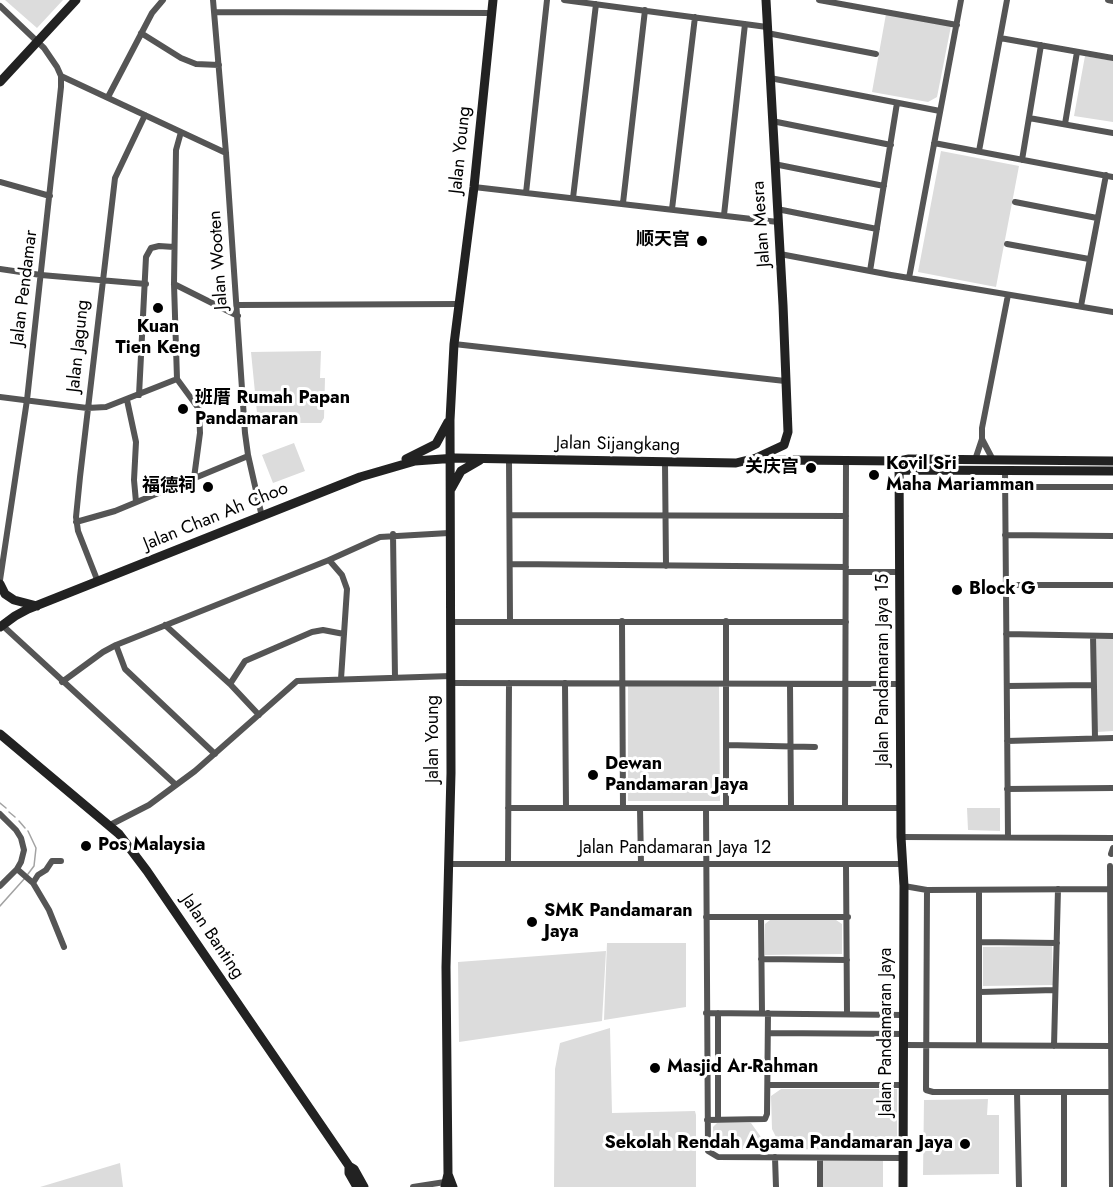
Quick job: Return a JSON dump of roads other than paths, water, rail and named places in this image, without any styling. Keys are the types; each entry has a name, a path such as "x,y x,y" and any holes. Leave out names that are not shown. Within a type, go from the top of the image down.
{"main road":[{"path":"0,82 76,0"},
{"name":"Jalan Young","path":"448,1182 446,967 451,680 448,459 454,344 494,0"},
{"name":"Jalan Mesra","path":"766,0 788,432 783,446"},
{"path":"384,470 436,444 450,420"},
{"name":"Jalan Sijangkang","path":"448,459 665,463 744,462 783,446"},
{"name":"Jalan Chan Ah Choo","path":"1,626 15,616 38,606 360,477 415,460 448,459"},
{"path":"449,499 452,486 461,471 482,459"},
{"path":"899,465 907,459 1113,460"},
{"path":"744,462 846,460 1005,470 1113,471"},
{"path":"1097,460 1098,471"},
{"name":"Jalan Pandamaran Jaya 15","path":"899,465 901,864 904,882"},
{"path":"0,582 5,594 14,600 38,606"},
{"name":"Jalan Banting","path":"0,734 110,825 147,871 348,1166 354,1169 364,1187"},
{"name":"Jalan Pandamaran Jaya","path":"903,1187 904,882"},
{"path":"348,1166 349,1173 357,1187"}],"street":[{"path":"108,97 152,13 163,0"},
{"name":"Jalan Wooten","path":"213,0 248,456 262,517"},
{"path":"526,193 547,0"},
{"path":"564,0 746,24 876,54"},
{"path":"819,0 957,25"},
{"path":"909,278 961,0"},
{"path":"979,152 1007,0"},
{"path":"1108,0 1113,1"},
{"path":"573,198 596,4"},
{"path":"0,6 38,41 61,76 226,153"},
{"path":"623,203 645,10"},
{"path":"214,12 492,13"},
{"path":"672,209 695,17"},
{"path":"724,215 746,24"},
{"path":"141,33 181,58 196,64 219,65"},
{"path":"1000,38 1113,58"},
{"path":"1022,160 1041,45"},
{"path":"1065,124 1077,52"},
{"name":"Jalan Pendamar","path":"0,582 27,400 61,76"},
{"path":"770,78 940,111"},
{"path":"870,271 897,103"},
{"name":"Jalan Jagung","path":"98,582 81,544 76,522 87,408 115,178 145,115"},
{"path":"1029,118 1113,132"},
{"path":"772,121 891,145"},
{"path":"181,132 176,150 174,247 177,380 199,409 200,432 194,478"},
{"path":"934,143 1110,176 1097,218 1081,306"},
{"path":"774,164 884,186"},
{"path":"0,182 50,196"},
{"path":"474,187 778,222"},
{"path":"1015,202 1097,218"},
{"path":"777,209 877,229"},
{"path":"1007,244 1089,259"},
{"path":"139,395 148,250 159,246 174,247"},
{"path":"780,254 1113,312"},
{"path":"0,269 146,284"},
{"path":"174,284 238,316"},
{"path":"975,460 982,439 982,428 1008,295"},
{"path":"237,305 459,304"},
{"path":"454,344 785,381"},
{"path":"0,397 87,408 106,408 177,380"},
{"path":"127,400 136,442 134,480 136,502"},
{"path":"982,439 993,460"},
{"path":"76,522 94,519 248,456"},
{"path":"509,459 510,621"},
{"path":"845,808 846,460"},
{"path":"665,463 666,566"},
{"path":"1005,470 1008,837"},
{"path":"1005,487 1113,487"},
{"path":"510,514 846,516"},
{"path":"62,682 116,645 329,560 380,537 393,534 449,533"},
{"path":"393,534 395,678"},
{"path":"1005,535 1113,536"},
{"path":"329,560 345,581 347,589 341,679"},
{"path":"510,564 900,572"},
{"path":"1006,585 1113,585"},
{"path":"622,621 623,808"},
{"path":"726,621 726,808"},
{"path":"450,622 846,622"},
{"path":"165,625 230,684 259,715"},
{"path":"1,626 176,785"},
{"path":"230,684 245,661 312,632 323,630 344,634"},
{"path":"1006,634 1113,636"},
{"path":"1093,636 1095,738"},
{"path":"116,645 125,669 216,754"},
{"path":"110,825 149,806 216,754 297,681 395,678 509,683 901,684"},
{"path":"508,864 509,683"},
{"path":"565,683 566,807"},
{"path":"790,684 791,808"},
{"path":"1007,686 1094,685"},
{"path":"1007,741 1113,738"},
{"path":"726,745 815,747"},
{"path":"1008,789 1113,789"},
{"path":"508,807 901,808"},
{"path":"640,808 641,864"},
{"path":"706,808 707,1148 711,1155 718,1157 903,1158"},
{"path":"0,814 16,830 24,850 20,872 0,886"},
{"path":"901,837 1113,838"},
{"path":"31,881 52,861 62,861"},
{"name":"Jalan Pandamaran Jaya 12","path":"448,864 901,864"},
{"path":"846,864 847,1014"},
{"path":"1110,866 1112,1187"},
{"path":"20,872 31,881 49,910 64,947"},
{"path":"904,882 927,890 1110,889"},
{"path":"1054,1046 1058,889"},
{"path":"927,890 924,1086 926,1090 933,1092 1112,1092"},
{"path":"979,890 979,1045"},
{"path":"706,917 848,917"},
{"path":"707,1120 765,1119 768,1114 768,1033 761,959 761,918"},
{"path":"980,942 1057,943"},
{"path":"761,959 847,960"},
{"path":"980,992 1055,990"},
{"path":"706,1013 904,1015"},
{"path":"718,1013 718,1119"},
{"path":"768,1033 904,1034"},
{"path":"904,1045 1112,1046"},
{"path":"768,1086 904,1085"},
{"path":"1017,1092 1018,1187"},
{"path":"1064,1092 1064,1187"},
{"path":"776,1157 776,1187"},
{"path":"820,1158 820,1187"},
{"path":"413,1187 448,1182"}],"waterway":[{"path":"0,803 6,808"},
{"path":"9,812 15,817"},
{"path":"19,821 25,828"},
{"path":"28,831 36,848 34,866 28,874"},
{"path":"0,906 25,878"}],"place":[{"name":"顺天宫","path":"702,241"},
{"name":"Kuan Tien Keng","path":"158,308"},
{"name":"班厝 Rumah Papan Pandamaran","path":"183,409"},
{"name":"关庆宫","path":"811,468"},
{"name":"Kovil Sri Maha Mariamman","path":"874,475"},
{"name":"福德祠","path":"208,487"},
{"name":"Block G","path":"957,590"},
{"name":"Dewan Pandamaran Jaya","path":"593,775"},
{"name":"Pos Malaysia","path":"86,846"},
{"name":"SMK Pandamaran Jaya","path":"532,922"},
{"name":"Masjid Ar-Rahman","path":"655,1068"},
{"name":"Sekolah Rendah Agama Pandamaran Jaya","path":"965,1144"}]}
